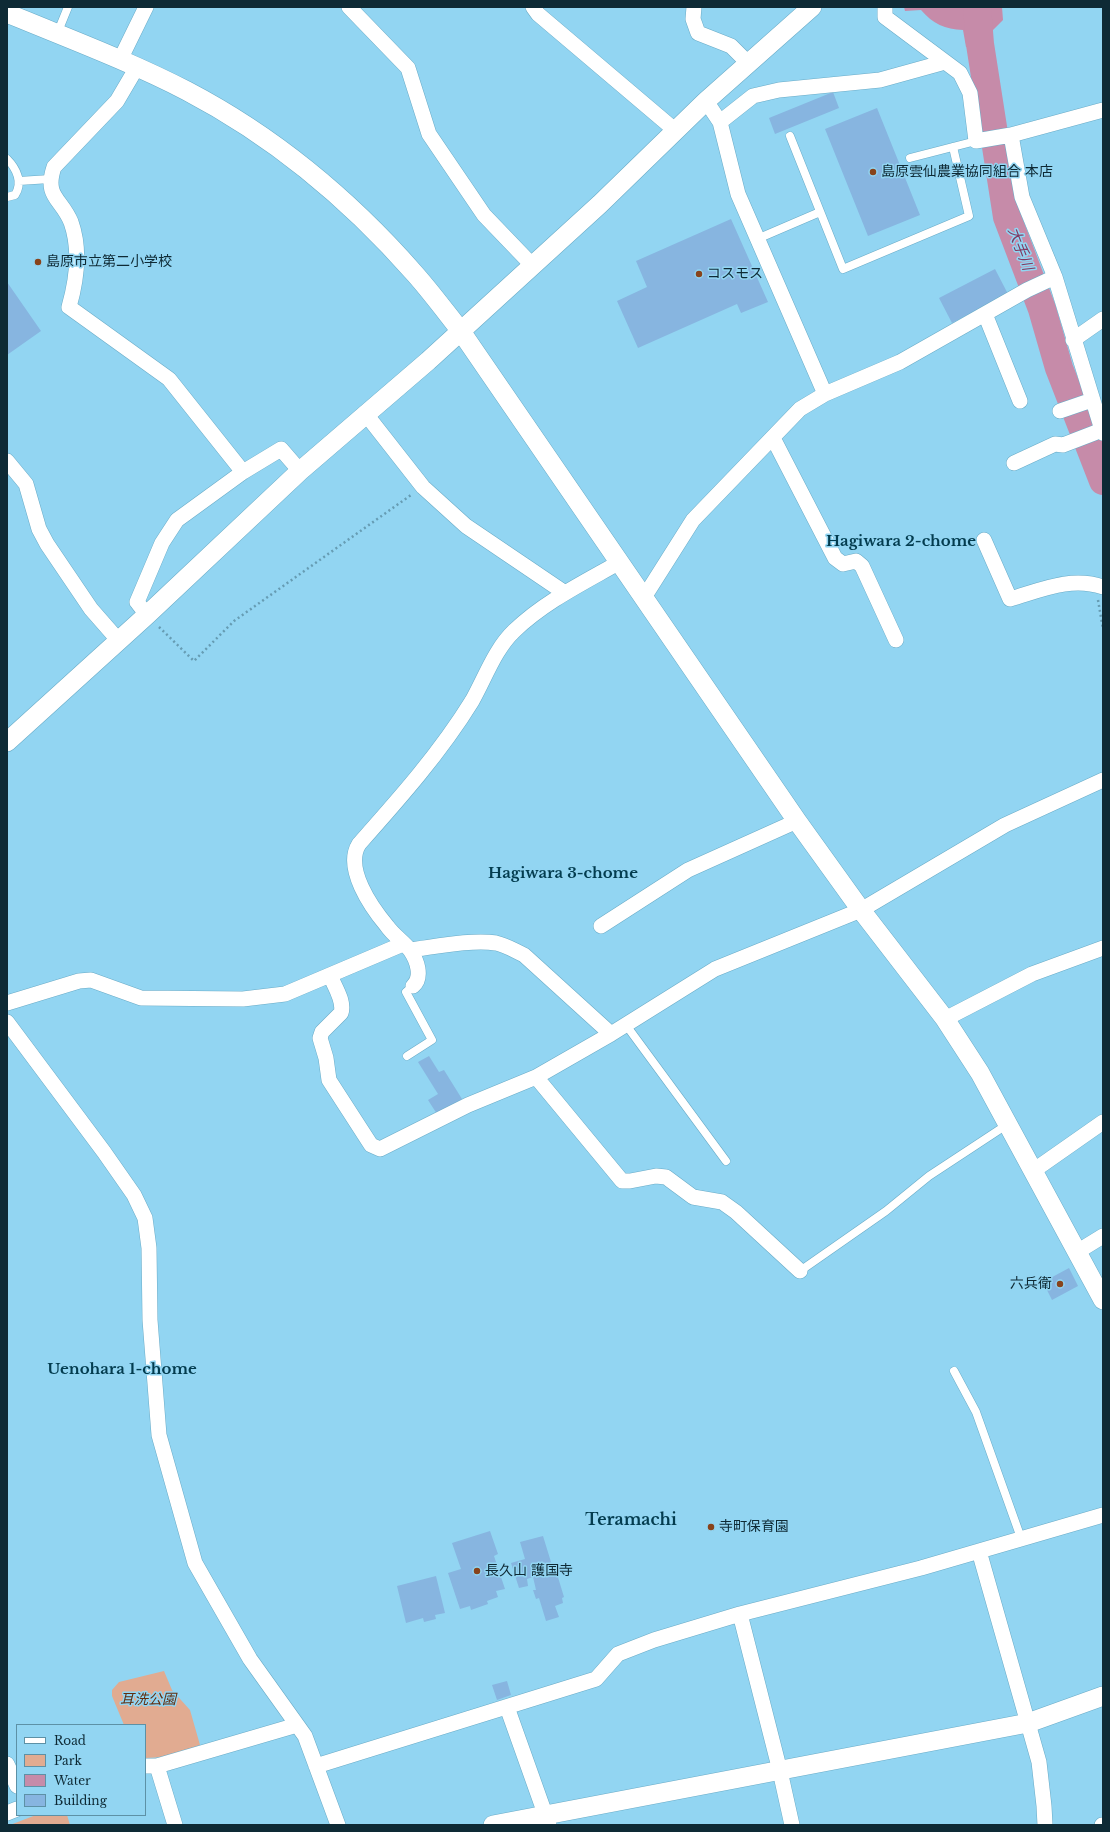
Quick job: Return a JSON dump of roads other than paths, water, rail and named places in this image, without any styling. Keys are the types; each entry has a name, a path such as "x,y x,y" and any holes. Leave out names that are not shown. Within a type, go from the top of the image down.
{"street":[{"path":"146,7 117,101 54,167 50,179 51,192 70,221 76,243 76,283 69,307 168,379 243,472"},
{"path":"349,7 408,68 429,134 484,215 532,265"},
{"path":"533,7 538,14 676,131"},
{"path":"694,7 693,19 698,33 731,46 748,63"},
{"path":"7,742 119,641 300,471 428,361 460,330 600,204 706,101 811,8"},
{"path":"885,12 960,73 970,93 980,141 1103,110"},
{"path":"7,13 129,63 221,110 299,164 378,235 415,274 460,330 618,563 797,821 861,910 945,1019 980,1073 1103,1300"},
{"path":"720,122 753,96 779,90 880,80 945,62"},
{"path":"706,101 720,122 738,194 825,394"},
{"path":"1008,135 1022,197 1053,278 1073,340 1089,401 1100,432 1063,445 1055,444 1014,463"},
{"path":"643,599 692,520 800,409 825,394 900,362 1027,290 1053,278"},
{"path":"985,314 1020,401"},
{"path":"1073,340 1103,319"},
{"path":"1063,410 1089,401"},
{"path":"366,413 423,487 466,526 564,593"},
{"path":"772,438 835,558 843,564 856,561 862,566 896,640"},
{"path":"147,615 137,602 170,528 189,510 243,472 281,449 300,471"},
{"path":"7,461 26,484 39,529 47,544 91,609 119,641"},
{"path":"984,540 1010,599 1062,583 1080,582 1101,586"},
{"path":"413,986 417,983 419,977 418,969 406,947 386,926 362,888 354,863 354,852 359,844 404,795 471,701 500,649 513,632 530,617 564,593 618,563"},
{"path":"330,975 342,1003 342,1009 341,1013 322,1032 320,1038 326,1058 327,1075 371,1145 377,1149 383,1148 468,1105 536,1077 612,1034 715,970 861,910 1005,826 1103,780"},
{"path":"601,926 688,870 797,821"},
{"path":"7,1003 79,982 91,980 141,998 243,999 285,994 330,975 406,947 481,942 510,948 524,955 612,1034"},
{"path":"945,1019 1032,974 1103,948"},
{"path":"7,1022 104,1152 134,1195 145,1218 149,1248 150,1320 159,1435 196,1563 250,1659 305,1736 338,1825"},
{"path":"536,1077 622,1181 656,1176 666,1177 693,1197 722,1202 736,1212 800,1271"},
{"path":"1033,1171 1103,1122"},
{"path":"1077,1252 1103,1236"},
{"path":"316,1766 596,1680 618,1654 654,1640 740,1614 921,1568 1103,1515"},
{"path":"979,1550 1038,1762 1045,1825"},
{"path":"740,1614 780,1771 792,1825"},
{"path":"493,1825 547,1820 780,1771 1028,1723 1103,1696"},
{"path":"507,1707 547,1820"},
{"path":"175,1825 151,1766 297,1725"},
{"path":"7,1764 16,1784"}],"lane":[{"path":"57,34 68,7"},
{"path":"790,136 843,269 969,216 953,147"},
{"path":"910,158 980,141"},
{"path":"7,159 14,166 19,181 19,189 15,195 7,197"},
{"path":"19,181 50,179"},
{"path":"757,239 820,212"},
{"path":"407,1056 432,1040 406,992 413,986"},
{"path":"626,1025 726,1161"},
{"path":"800,1271 886,1211 929,1176 1008,1124"},
{"path":"954,1371 976,1412 1022,1538"}],"water":[{"path":"904,7 1002,7 1003,20 991,32 993,42 966,47 963,30 945,27 930,19 921,10 905,11"}],"waterway":[{"name":"大手川","path":"977,7 980,44 1007,217 1042,309 1059,368 1103,481"}],"place":[{"name":"島原雲仙農業協同組合 本店","path":"873,172"},
{"name":"島原市立第二小学校","path":"38,262"},
{"name":"コスモス","path":"699,274"},
{"name":"六兵衛","path":"1060,1284"},
{"name":"寺町保育園","path":"711,1527"},
{"name":"長久山 護国寺","path":"477,1571"}],"district":[{"name":"Hagiwara 2-chome","path":"901,542"},
{"name":"Hagiwara 3-chome","path":"563,874"},
{"name":"Uenohara 1-chome","path":"122,1370"},
{"name":"Teramachi","path":"631,1520"}],"park label":[{"name":"耳洗公園","path":"148,1700"}]}
